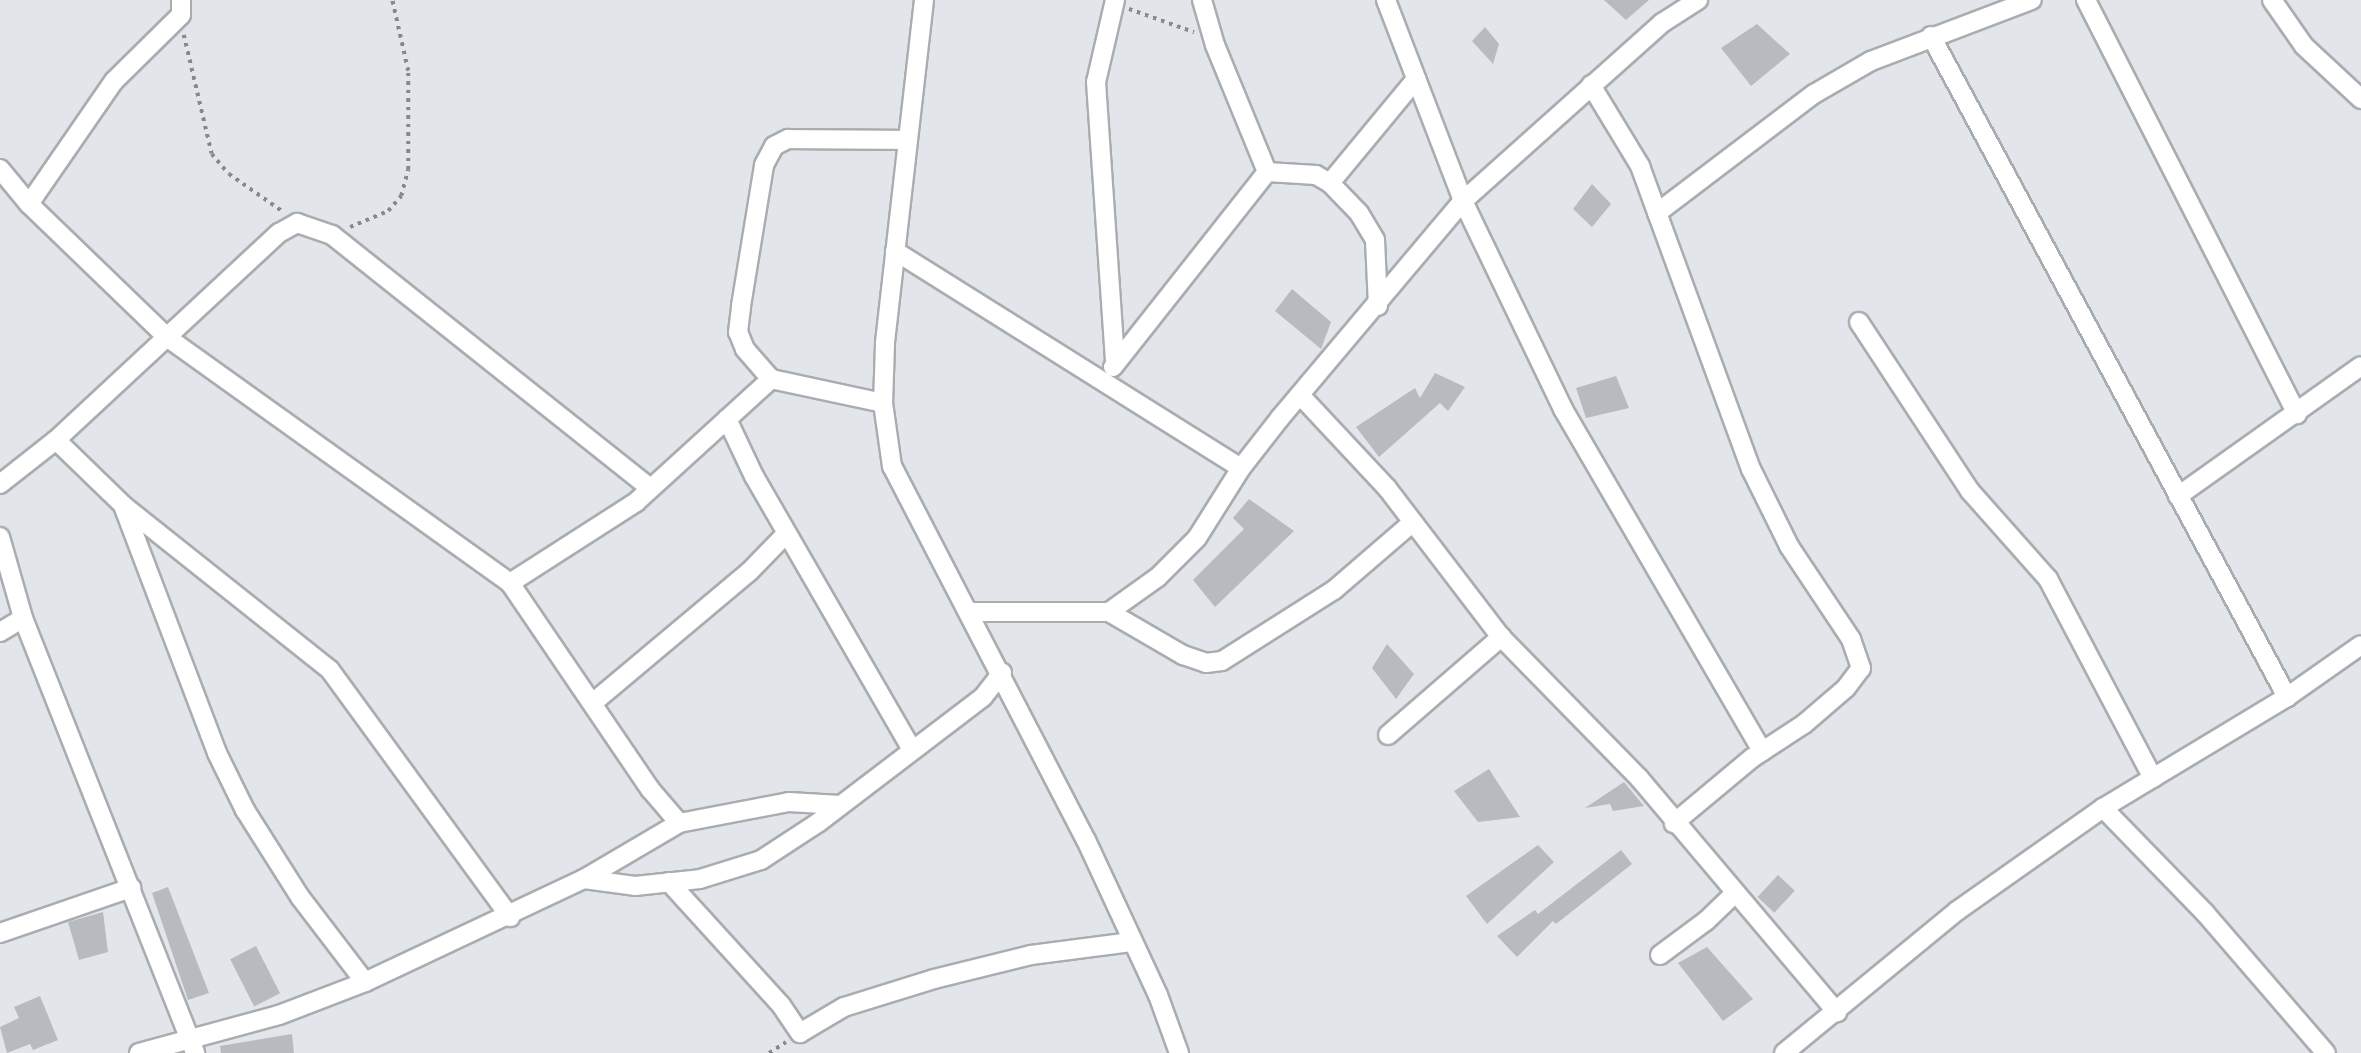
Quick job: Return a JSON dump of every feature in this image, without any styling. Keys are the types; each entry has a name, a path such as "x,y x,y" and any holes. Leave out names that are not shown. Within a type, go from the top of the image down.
{"street":[{"path":"924,0 895,251 883,403 892,466 1002,673 1131,942 1179,1053"},
{"path":"1202,0 1214,46 1266,172"},
{"path":"1387,0 1463,201 1563,409 1762,751"},
{"path":"1109,612 1178,560 1209,522 1241,468 1463,201 1662,23 1698,0"},
{"path":"1657,213 1814,94 1871,61 1931,36 2032,0"},
{"path":"2086,0 2297,414"},
{"path":"2272,0 2304,46 2361,99"},
{"path":"1115,362 1096,82 1118,2"},
{"path":"29,204 114,81 181,8"},
{"path":"1931,36 2287,697"},
{"path":"1330,183 1416,79"},
{"path":"1591,85 1621,129 1657,213 1751,469 1789,545 1859,656 1858,676 1846,688 1762,751 1674,823"},
{"path":"883,403 771,379 746,349 738,332 764,165 774,146 788,139 907,140"},
{"path":"0,169 29,204 168,338 510,583 594,701 650,789 679,823"},
{"path":"1108,382 1115,362 1266,172"},
{"path":"1266,172 1316,175 1330,183 1371,228 1378,306"},
{"path":"0,484 56,440 278,233 297,223 332,235 650,488"},
{"path":"895,251 1108,382 1241,468"},
{"path":"1859,321 1970,491 2049,579 2153,778"},
{"path":"2178,496 2361,366"},
{"path":"510,583 614,518 771,379"},
{"path":"1300,394 1413,522 1501,637 1639,778 1734,894 1837,1012"},
{"path":"727,419 786,534 912,750"},
{"path":"56,440 124,506 330,670 510,917"},
{"path":"124,506 217,753 245,810 300,897 365,982"},
{"path":"969,612 1109,612 1183,655 1206,663 1222,661 1334,590 1413,522"},
{"path":"594,701 749,572 786,534"},
{"path":"0,537 5,573 131,888 186,1037 195,1053"},
{"path":"0,632 23,618"},
{"path":"1388,735 1501,637"},
{"path":"1784,1053 1837,1012 1956,911 2104,808 2287,697 2361,645"},
{"path":"584,878 635,886 700,879 761,860 840,805 983,697 1002,673"},
{"path":"139,1053 186,1037 279,1015 365,982 510,917 679,823 789,802 840,805"},
{"path":"2104,808 2205,913 2326,1053"},
{"path":"669,882 781,1005 800,1033 844,1007 934,979 1031,955 1131,942"},
{"path":"0,933 131,888"},
{"path":"1660,955 1734,894"}],"path":[{"path":"332,235 388,211 401,196 407,178 411,145 408,71 392,0"},
{"path":"1118,2 1177,24 1214,46"},
{"path":"181,8 190,76 212,154 229,174 297,223"}],"building":[{"path":"1604,0 1649,0 1626,20"},
{"path":"1757,24 1790,54 1751,86 1721,48"},
{"path":"1485,27 1499,44 1493,64 1472,41"},
{"path":"1592,184 1611,204 1592,227 1573,209"},
{"path":"1292,289 1331,322 1321,349 1275,311"},
{"path":"1435,373 1465,387 1448,411 1440,403 1379,457 1356,427 1415,388 1420,398"},
{"path":"1616,376 1629,408 1586,418 1576,388"},
{"path":"1249,499 1294,531 1215,607 1193,580 1244,529 1233,518"},
{"path":"1387,644 1414,674 1396,699 1372,668"},
{"path":"1489,769 1520,817 1478,822 1454,791"},
{"path":"1624,782 1644,806 1613,811 1610,804 1585,808"},
{"path":"1538,845 1554,862 1487,924 1466,896"},
{"path":"1621,850 1632,864 1556,924 1553,921 1517,957 1497,936 1535,910 1538,914"},
{"path":"1778,875 1795,891 1774,913 1758,897"},
{"path":"168,887 209,993 188,1000 152,893"},
{"path":"103,912 108,952 79,960 68,922"},
{"path":"256,946 280,993 254,1006 230,959"},
{"path":"1707,947 1753,999 1723,1021 1678,963"},
{"path":"40,996 58,1040 33,1050 30,1044 7,1053 0,1027 19,1018 14,1007"},
{"path":"292,1034 294,1053 221,1053 220,1046"}]}
